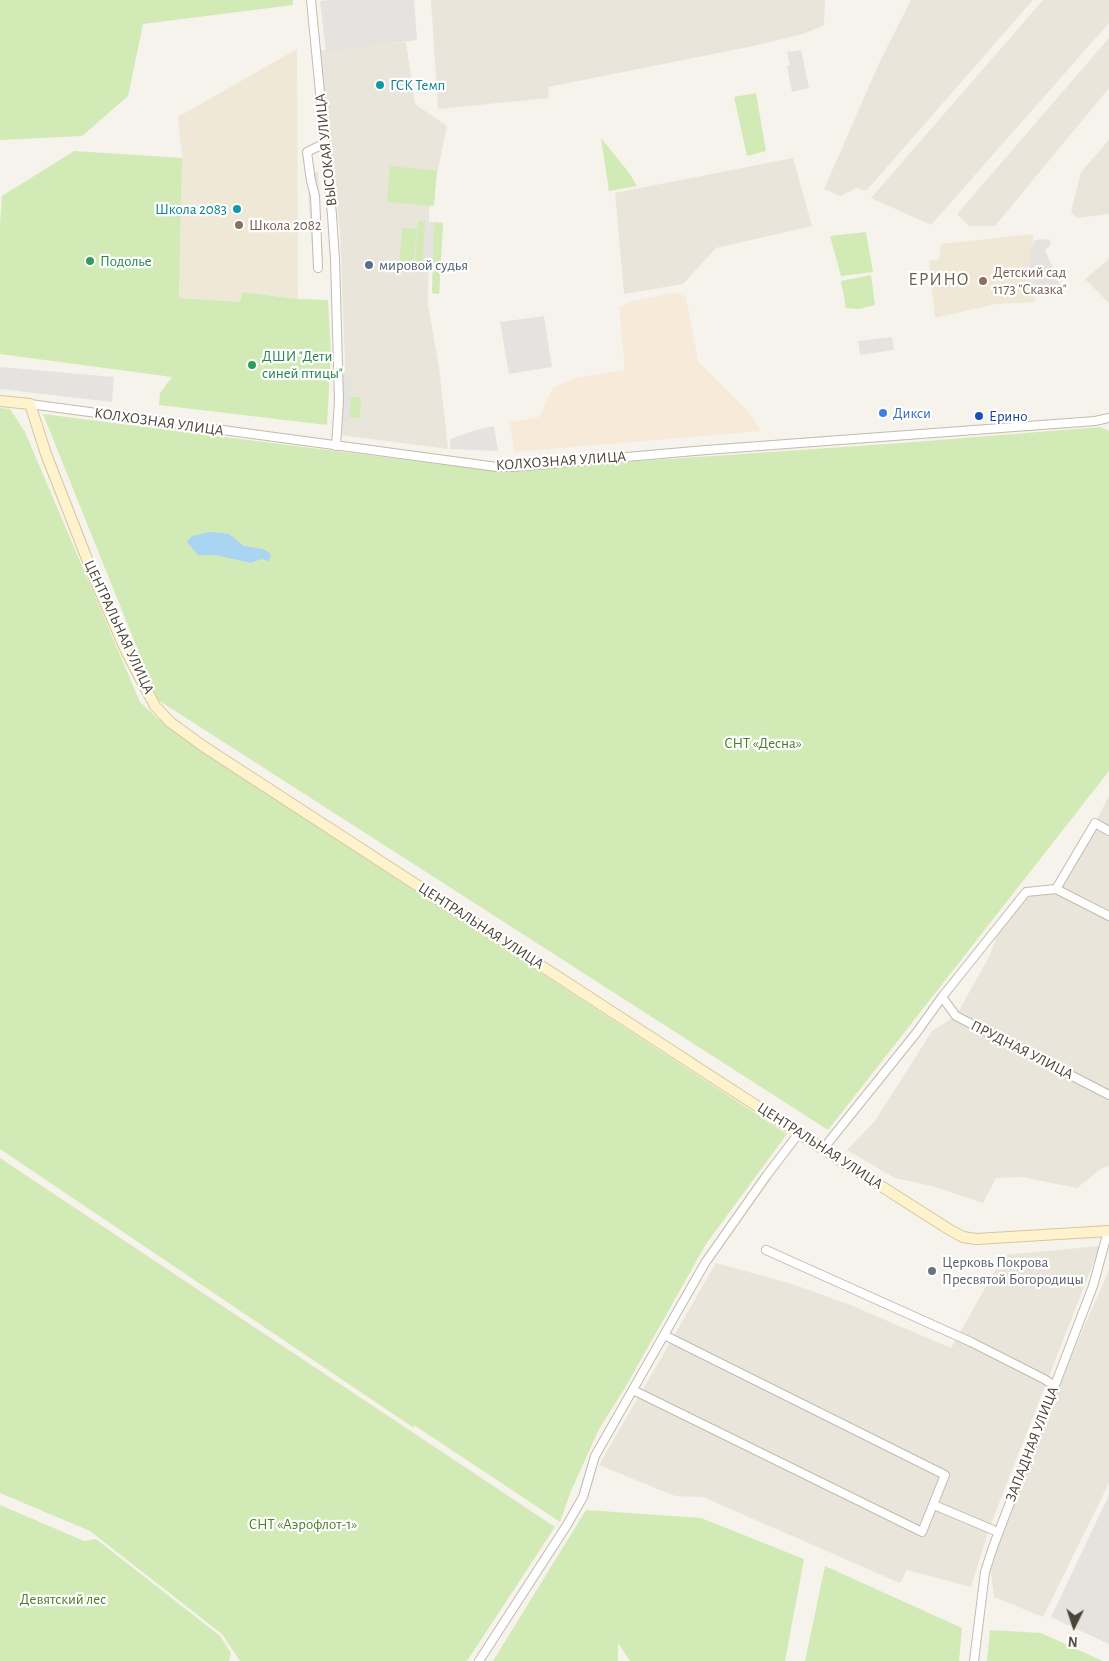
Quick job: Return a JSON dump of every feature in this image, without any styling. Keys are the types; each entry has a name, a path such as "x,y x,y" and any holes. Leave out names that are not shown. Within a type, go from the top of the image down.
{"street":[{"name":"ВЫСОКАЯ УЛИЦА","path":"311,2 332,215 337,302 339,401 336,446"},
{"path":"318,268 315,196 307,152 325,143"},
{"name":"КОЛХОЗНАЯ УЛИЦА","path":"0,401 497,467 1095,421 1109,418"},
{"name":"ЦЕНТРАЛЬНАЯ УЛИЦА","path":"30,404 50,463 96,582 123,644 155,706 170,722 202,746 823,1149 963,1237 990,1239 1109,1231"},
{"name":"КОЛХОЗНАЯ УЛИЦА","path":"1095,421 1109,424"},
{"path":"1056,889 1095,824 1109,831"},
{"path":"823,1149 1026,892 1056,889 1109,916"},
{"name":"ПРУДНАЯ УЛИЦА","path":"942,996 956,1016 1109,1096"},
{"path":"479,1661 583,1497 595,1456 705,1263 799,1133"},
{"name":"ЗАПАДНАЯ УЛИЦА","path":"974,1661 986,1572 998,1532 1093,1286 1109,1231"},
{"path":"766,1250 971,1342 1055,1386"},
{"path":"634,1390 922,1532 945,1476 664,1335"},
{"path":"934,1505 998,1532"}],"shaded area":[{"path":"414,0 417,40 326,52 320,1"},
{"path":"431,0 825,0 824,25 803,34 753,46 548,87 549,98 438,109"},
{"path":"911,0 1033,0 866,191 857,188 840,196 824,189 881,59"},
{"path":"1043,0 1109,0 1109,23 931,225 871,198"},
{"path":"1109,38 1109,88 995,226 969,226 957,214"},
{"path":"406,42 415,104 447,126 429,212 428,305 439,367 448,449 340,435 345,361 340,230 316,51"},
{"name":"Школа 2082","path":"297,49 298,299 242,292 240,302 179,298 182,158 178,117"},
{"path":"801,50 809,88 792,92 787,66 790,65 787,52"},
{"path":"1109,140 1109,214 1077,218 1071,212 1081,172"},
{"path":"793,158 812,226 716,248 683,284 624,294 615,193"},
{"path":"318,172 323,261 313,265 307,173"},
{"path":"418,221 443,223 439,294 432,293 433,270 415,268"},
{"name":"Детский сад 1173 \"Сказка\"","path":"1033,234 1035,302 996,304 935,318 929,261 939,259 941,244"},
{"path":"1049,239 1051,245 1045,250 1064,294 1046,296 1038,291 1030,275 1030,248 1035,240"},
{"path":"1109,259 1109,303 1085,279"},
{"path":"676,292 686,297 698,361 749,412 761,431 515,452 509,422 539,417 553,388 575,378 625,370 619,308 629,302"},
{"path":"544,316 552,367 509,374 500,322"},
{"path":"892,337 894,350 860,355 858,341"},
{"path":"0,367 114,377 112,402 0,389"},
{"path":"343,375 351,376 350,421 342,421"},
{"path":"494,426 498,451 450,449 450,439"},
{"path":"1109,796 1109,1166 1102,1168 1077,1188 1022,1177 996,1178 983,1203 932,1186 895,1178 847,1150 875,1121 932,1031 956,1016 990,955 1001,925 1023,898 1056,889"},
{"path":"1100,1246 989,1529 971,1587 907,1570 900,1583 703,1497 675,1496 599,1465 716,1263 792,1284 848,1304 951,1348 1004,1255"},
{"path":"1109,1270 1109,1483 1043,1617 994,1597 990,1567 1067,1366"},
{"path":"1109,1495 1109,1644 1051,1617"}],"green space":[{"path":"0,0 293,0 293,5 143,24 128,96 82,136 0,140"},
{"path":"756,93 766,151 747,156 734,97"},
{"path":"601,138 630,174 637,186 609,191"},
{"name":"Подолье","path":"74,151 182,158 179,298 240,302 242,292 298,299 328,300 331,353 327,425 159,405 160,393 172,377 0,354 0,225 2,196"},
{"path":"390,166 437,171 434,206 387,202"},
{"path":"418,221 425,221 422,269 415,268"},
{"path":"434,222 443,223 439,294 432,293"},
{"path":"402,228 417,229 413,269 399,270"},
{"path":"866,232 873,272 841,276 830,236"},
{"path":"871,275 875,305 859,309 846,308 841,281"},
{"path":"349,397 361,397 360,418 348,418"},
{"path":"0,408 10,409 25,432 140,702 157,718 206,754 787,1134 706,1244 625,1388 599,1429 571,1491 560,1522 414,1425 414,1428 0,1149"},
{"name":"СНТ «Десна»","path":"43,414 494,471 902,443 1100,427 1109,431 1109,771 828,1130 158,700"},
{"name":"СНТ «Аэрофлот-1»","path":"0,1158 555,1527 467,1661 240,1661 222,1634 90,1531 0,1493"},
{"name":"Девятский лес","path":"0,1505 84,1541 96,1539 220,1636 231,1653 229,1661 0,1661"},
{"path":"586,1510 701,1518 804,1559 785,1661 630,1661 618,1643 618,1661 493,1661"},
{"path":"825,1566 962,1628 959,1661 805,1661"},
{"path":"990,1630 1041,1633 1103,1661 987,1661"}],"water":[{"path":"210,532 229,534 244,546 263,549 271,554 269,561 261,559 251,563 216,555 198,555 187,542 192,536"}],"place":[{"name":"ГСК Темп","path":"380,85"},
{"name":"Школа 2083","path":"237,209"},
{"name":"Школа 2082","path":"239,225"},
{"name":"Подолье","path":"90,261"},
{"name":"мировой судья","path":"369,265"},
{"name":"Детский сад 1173 \"Сказка\"","path":"983,281"},
{"name":"ДШИ \"Дети синей птицы\"","path":"252,365"},
{"name":"Дикси","path":"883,413"},
{"name":"Ерино","path":"979,416"},
{"name":"Церковь Покрова Пресвятой Богородицы","path":"932,1271"}],"district":[{"name":"ЕРИНО","path":"939,280"}]}
